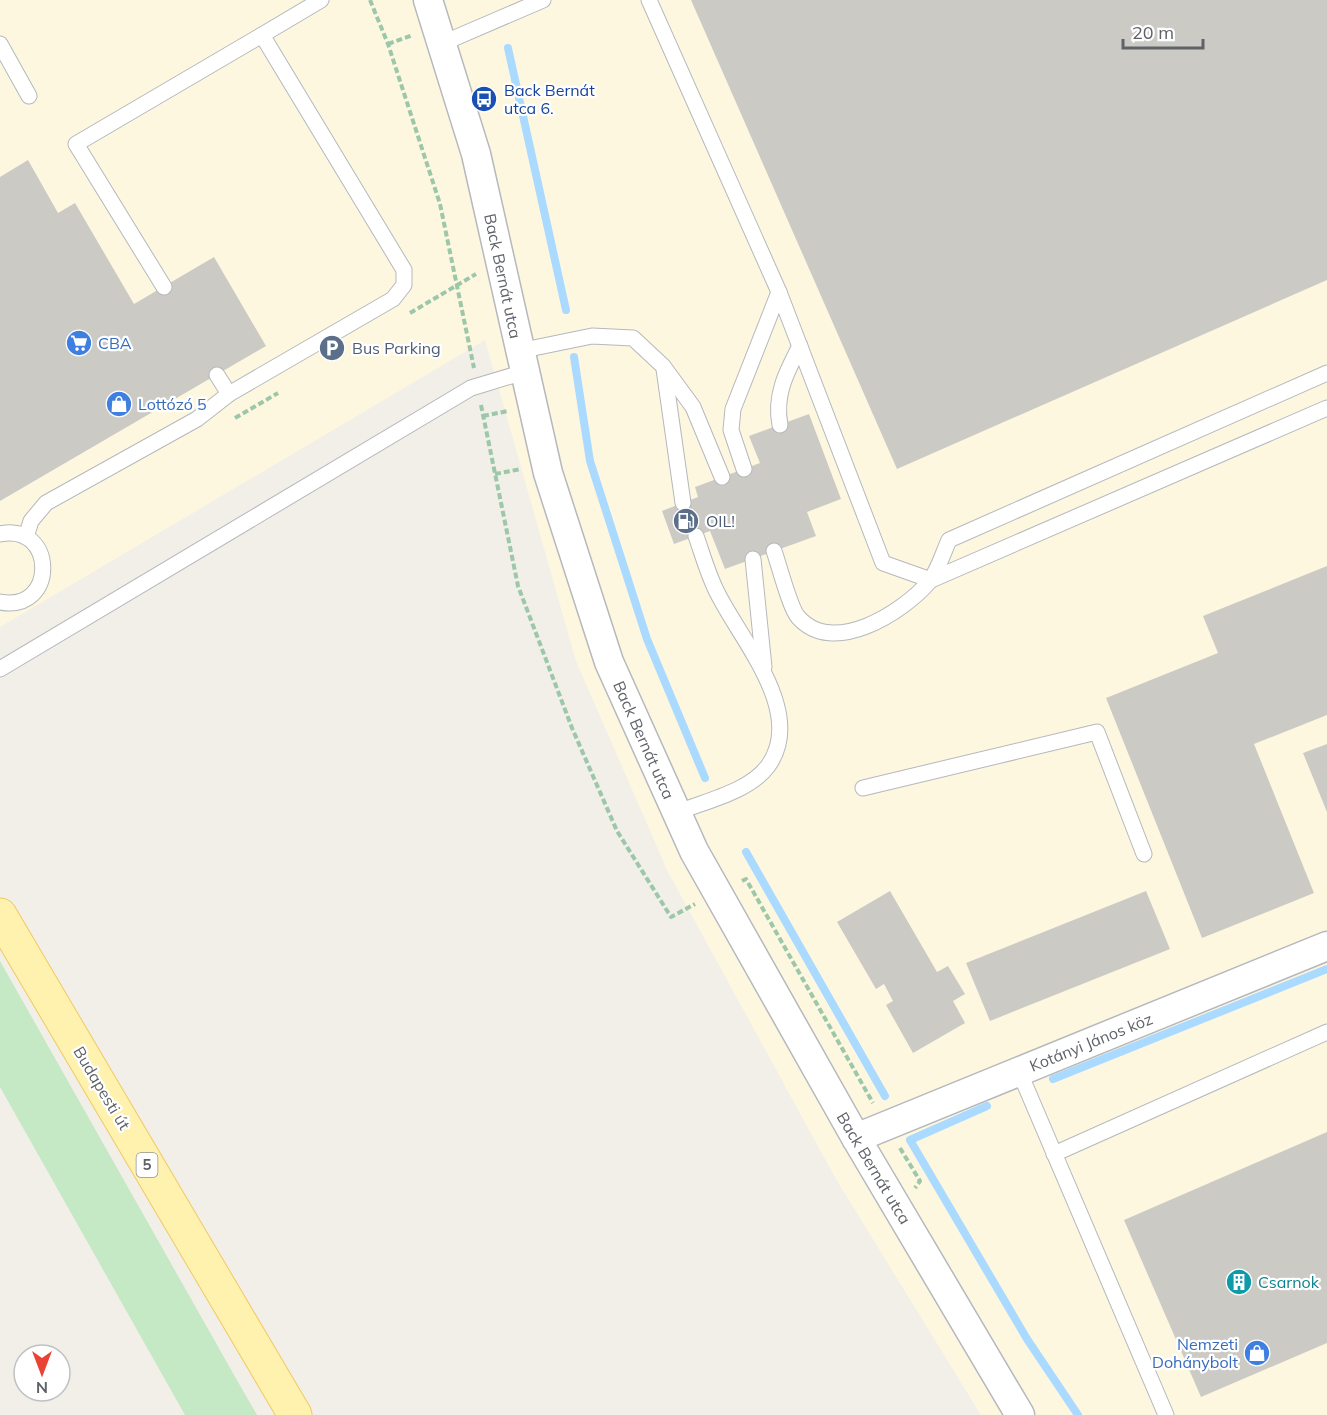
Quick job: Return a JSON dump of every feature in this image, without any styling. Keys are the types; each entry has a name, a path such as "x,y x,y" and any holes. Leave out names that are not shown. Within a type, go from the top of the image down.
{"main road":[{"name":"Budapesti út","path":"0,915 294,1415"}],"street":[{"name":"Back Bernát utca","path":"428,0 476,154 548,473 605,651 700,862 856,1138 1020,1415"},
{"name":"Kotányi János köz","path":"856,1138 1327,946"}],"lane":[{"path":"164,287 76,144 321,0"},
{"path":"443,43 543,0"},
{"path":"649,0 779,292 883,563 931,580"},
{"path":"26,537 31,521 46,503 197,419 229,394 393,299 404,285 404,270 262,36"},
{"path":"0,44 30,96"},
{"path":"744,469 731,430 733,409 779,292"},
{"path":"0,669 471,388 522,361 592,336 633,338 663,366 693,407 722,477"},
{"path":"780,424 778,415 781,384 800,346"},
{"path":"663,366 683,503"},
{"path":"931,580 949,540 1327,373"},
{"path":"217,375 229,394"},
{"path":"774,551 797,616 822,634 848,632 900,610 931,580 1327,408"},
{"path":"0,534 15,533 26,537 41,554 43,577 30,597 19,602 0,602"},
{"path":"676,813 743,786 768,766 780,733 776,704 765,673 715,588 696,536"},
{"path":"753,559 765,673"},
{"path":"863,788 1097,732 1144,854"},
{"path":"1054,1154 1327,1032"},
{"path":"1019,1071 1166,1415"}],"path":[{"path":"483,416 514,410"},
{"path":"495,474 527,468"}],"shaded area":[{"path":"0,0 1327,0 1327,1415 981,1415 836,1179 668,872 576,661 485,340 0,627"}],"green space":[{"path":"0,961 257,1415 185,1415 0,1087"}],"building":[{"path":"691,0 1327,0 1327,280 897,469"},
{"name":"CBA","path":"28,160 58,213 75,203 134,304 214,257 266,346 0,501 0,177"},
{"path":"809,414 841,499 807,512 816,536 725,569 710,531 674,544 662,511 698,497 695,487 760,463 749,436"},
{"path":"1327,566 1327,715 1254,744 1314,893 1202,938 1106,698 1218,653 1203,616"},
{"path":"1327,744 1327,812 1303,753"},
{"path":"890,891 937,972 948,966 965,994 953,1001 965,1023 913,1053 886,1005 893,1001 884,984 876,989 837,922"},
{"path":"1146,891 1170,949 990,1021 966,963"},
{"name":"Csarnok","path":"1327,1132 1327,1343 1201,1397 1124,1220"}],"waterway":[{"path":"508,48 566,310"},
{"path":"574,357 590,461 647,639 705,778"},
{"path":"746,852 885,1096"},
{"path":"1053,1079 1327,969"},
{"path":"987,1106 910,1140 1027,1339 1078,1415"}],"place":[{"name":"Back Bernát utca 6.","path":"484,99"},
{"name":"CBA","path":"79,343"},
{"name":"Bus Parking","path":"332,348"},
{"name":"Lottózó 5","path":"119,404"},
{"name":"OIL!","path":"686,521"},
{"name":"Csarnok","path":"1239,1282"},
{"name":"Nemzeti Dohánybolt","path":"1257,1353"}]}
